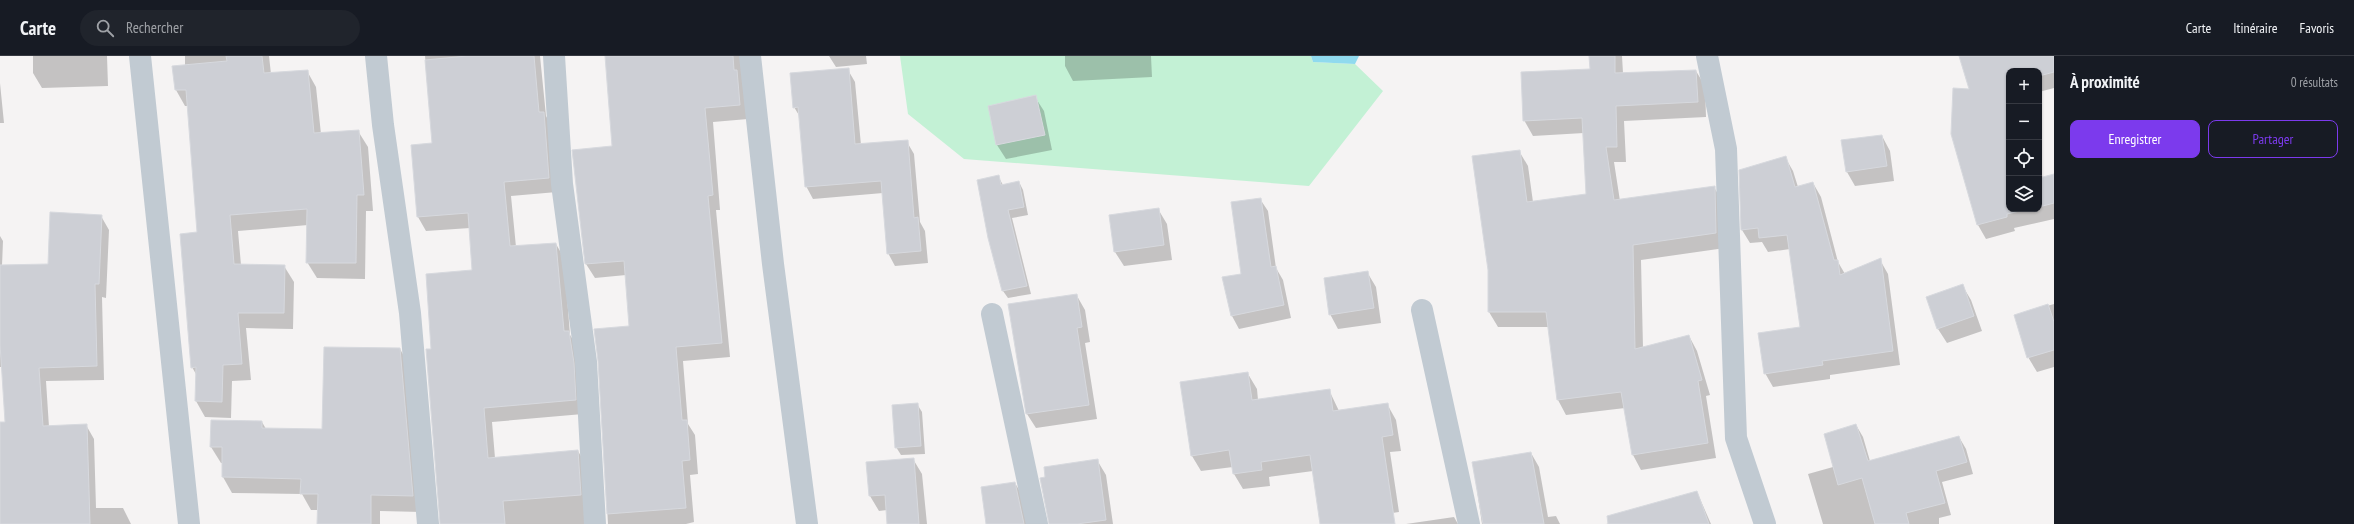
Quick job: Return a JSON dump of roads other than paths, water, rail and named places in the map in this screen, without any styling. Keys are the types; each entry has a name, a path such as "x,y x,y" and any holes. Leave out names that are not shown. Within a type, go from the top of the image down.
{"street":[{"path":"140,56 189,524"},
{"path":"376,56 383,125 410,313 428,524"},
{"path":"554,56 562,184 586,362 595,524"},
{"path":"750,56 773,264 807,524"},
{"path":"1707,56 1726,149 1736,438 1765,524"},
{"path":"1422,310 1469,524"},
{"path":"992,314 1037,524"}],"water":[{"path":"1311,56 1359,56 1355,64 1313,62"}]}
